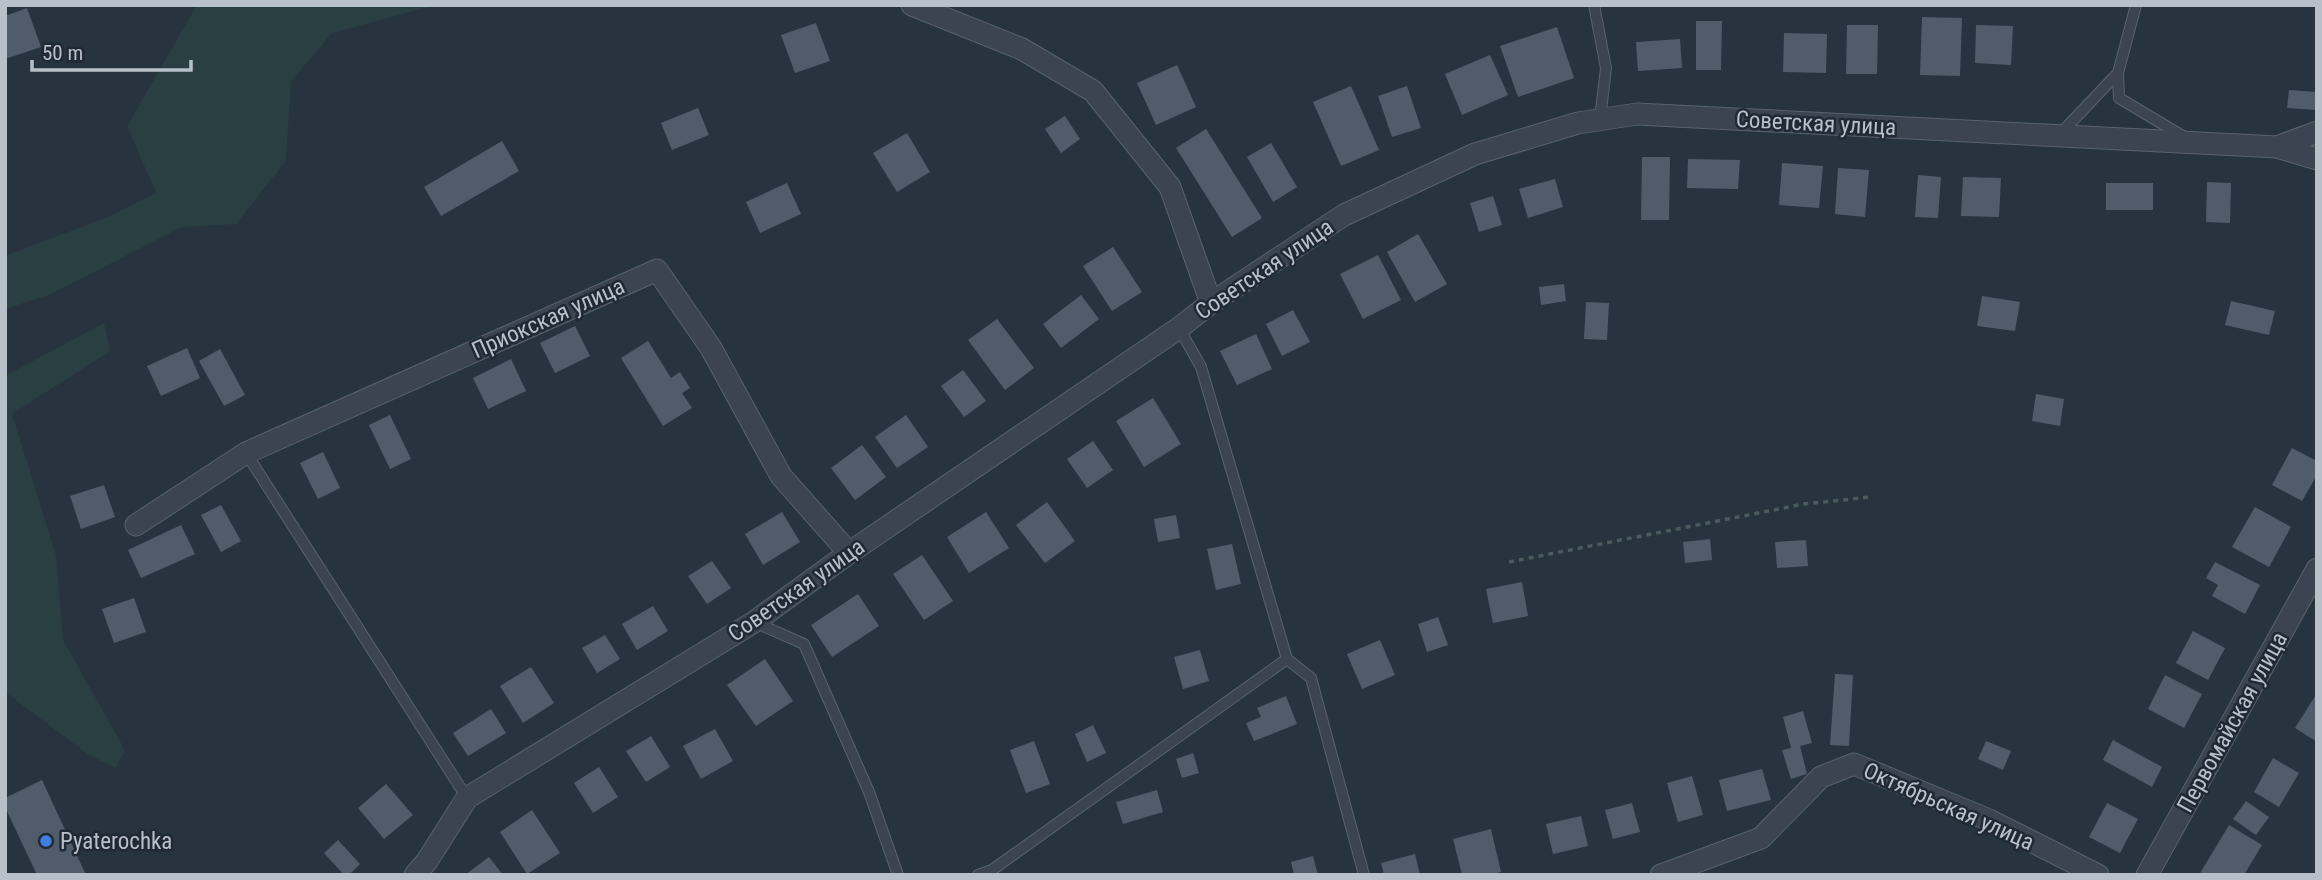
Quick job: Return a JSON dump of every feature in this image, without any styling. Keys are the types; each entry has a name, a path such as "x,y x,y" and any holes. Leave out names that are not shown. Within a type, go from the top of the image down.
{"street":[{"path":"912,5 1022,49 1093,91 1170,187 1211,303"},
{"name":"Советская улица","path":"415,875 467,798 754,622 849,553 1179,328 1211,303 1344,215 1475,154 1547,132 1600,119 1637,114 2277,147 2317,159"},
{"name":"Советская улица","path":"2277,147 2317,132"},
{"name":"Приокская улица","path":"136,525 246,453 657,270 711,348 781,476 849,553"},
{"name":"Первомайская улица","path":"2147,875 2317,569"},
{"name":"Октябрьская улица","path":"1661,875 1761,838 1821,777 1854,764 1989,820 2098,875"}],"lane":[{"path":"1594,5 1605,68 1600,119"},
{"path":"2136,5 2118,74 2119,98 2194,142"},
{"path":"2058,135 2118,74"},
{"path":"1179,328 1202,367 1287,659 1311,678 1364,875"},
{"path":"246,453 467,798"},
{"path":"754,622 804,644 869,792 898,875"},
{"path":"978,875 992,870 1287,659"}],"path":[{"path":"1509,562 1804,504 1871,498"}],"green space":[{"path":"197,5 436,5 332,33 291,81 286,161 236,224 182,227 49,295 5,309 5,256 108,217 156,193 127,126"},
{"path":"104,323 110,351 12,414 56,555 63,640 125,750 116,768 89,755 5,692 5,376"}],"building":[{"path":"27,8 41,47 5,59 5,16"},
{"path":"1922,17 1962,18 1960,76 1920,75"},
{"path":"1696,21 1722,21 1721,70 1696,70"},
{"path":"816,23 830,61 795,73 781,35"},
{"path":"1847,25 1878,25 1877,74 1846,74"},
{"path":"1976,25 2013,26 2011,65 1975,63"},
{"path":"1557,27 1574,78 1518,97 1500,46"},
{"path":"1784,33 1827,34 1826,73 1783,72"},
{"path":"1680,39 1682,68 1638,71 1636,42"},
{"path":"1490,55 1508,95 1462,115 1445,74"},
{"path":"1177,65 1196,107 1156,125 1137,83"},
{"path":"1351,86 1379,150 1341,166 1313,102"},
{"path":"1407,86 1421,128 1392,137 1378,96"},
{"path":"2289,90 2317,92 2317,110 2287,108"},
{"path":"698,108 709,135 672,150 661,123"},
{"path":"1065,116 1080,139 1061,153 1045,129"},
{"path":"1206,129 1262,218 1232,237 1176,148"},
{"path":"907,133 930,172 897,192 873,153"},
{"path":"502,141 519,171 441,216 424,187"},
{"path":"1271,143 1297,187 1273,202 1247,157"},
{"path":"1642,157 1670,157 1669,220 1641,220"},
{"path":"1688,159 1740,160 1738,189 1687,188"},
{"path":"1782,163 1823,166 1819,208 1779,205"},
{"path":"1838,168 1869,170 1865,217 1835,214"},
{"path":"1918,175 1941,177 1938,218 1915,217"},
{"path":"1963,177 2001,178 1999,217 1961,216"},
{"path":"1555,179 1563,207 1528,218 1519,189"},
{"path":"2207,182 2231,183 2230,223 2206,222"},
{"path":"787,183 801,214 760,233 746,202"},
{"path":"2106,183 2153,183 2153,210 2106,210"},
{"path":"1493,196 1502,225 1479,232 1470,203"},
{"path":"1418,234 1447,284 1415,302 1387,252"},
{"path":"1113,247 1142,292 1112,311 1083,266"},
{"path":"1378,255 1401,300 1363,319 1340,274"},
{"path":"1564,284 1566,301 1541,305 1539,287"},
{"path":"1081,295 1099,319 1061,348 1043,324"},
{"path":"1982,296 2020,302 2015,331 1977,326"},
{"path":"2231,301 2275,311 2269,335 2225,325"},
{"path":"1586,302 1609,303 1607,340 1584,339"},
{"path":"1293,310 1310,342 1282,356 1266,324"},
{"path":"997,319 1034,368 1005,390 968,340"},
{"path":"575,326 590,356 555,373 540,343"},
{"path":"1256,334 1272,369 1237,385 1220,351"},
{"path":"648,341 671,378 680,372 690,388 682,393 692,408 663,426 621,358"},
{"path":"187,348 200,378 161,396 147,366"},
{"path":"220,349 245,395 224,406 199,361"},
{"path":"511,359 526,391 488,409 473,378"},
{"path":"963,370 986,401 964,417 941,386"},
{"path":"2036,394 2064,399 2060,426 2032,421"},
{"path":"1153,398 1181,444 1144,467 1116,421"},
{"path":"390,415 411,459 390,469 369,425"},
{"path":"906,415 928,447 897,468 875,437"},
{"path":"1093,441 1113,470 1087,488 1067,459"},
{"path":"862,445 886,477 855,500 831,468"},
{"path":"2292,448 2317,461 2317,475 2302,501 2272,485"},
{"path":"323,452 340,488 318,499 300,463"},
{"path":"104,485 115,517 81,529 70,496"},
{"path":"1047,502 1075,541 1045,563 1016,525"},
{"path":"221,505 241,541 221,552 201,515"},
{"path":"2255,507 2291,527 2269,567 2232,547"},
{"path":"782,512 800,542 763,565 745,534"},
{"path":"986,512 1009,548 969,573 947,537"},
{"path":"1176,515 1180,538 1158,542 1154,519"},
{"path":"181,525 195,554 141,578 128,550"},
{"path":"1710,539 1712,560 1685,563 1683,542"},
{"path":"1806,540 1808,566 1777,568 1775,542"},
{"path":"1232,544 1241,584 1216,590 1207,549"},
{"path":"922,555 953,601 924,620 893,574"},
{"path":"712,561 731,588 707,604 688,576"},
{"path":"2215,562 2260,585 2245,614 2212,596 2218,585 2206,578"},
{"path":"1522,582 1528,616 1493,623 1486,589"},
{"path":"858,594 879,626 832,657 811,625"},
{"path":"134,598 146,632 114,643 102,609"},
{"path":"653,606 668,631 637,650 622,624"},
{"path":"1438,617 1448,645 1427,652 1418,624"},
{"path":"2193,631 2225,648 2208,680 2176,663"},
{"path":"605,635 620,659 597,673 582,648"},
{"path":"1380,640 1395,675 1362,689 1347,654"},
{"path":"1200,650 1209,681 1183,689 1174,657"},
{"path":"765,659 793,701 756,726 727,685"},
{"path":"531,667 554,703 523,723 500,686"},
{"path":"1835,674 1853,675 1849,746 1830,745"},
{"path":"2165,675 2202,694 2184,728 2148,709"},
{"path":"2317,693 2317,742 2295,728"},
{"path":"1286,696 1297,724 1254,741 1246,723 1261,717 1257,708"},
{"path":"491,709 506,733 468,756 453,733"},
{"path":"1803,711 1812,743 1800,746 1807,774 1791,779 1782,750 1791,748 1783,717"},
{"path":"1093,725 1106,753 1087,762 1075,734"},
{"path":"715,729 733,761 701,779 683,746"},
{"path":"651,736 670,767 646,782 626,751"},
{"path":"2113,740 2162,767 2152,787 2103,760"},
{"path":"1034,741 1050,784 1026,793 1010,750"},
{"path":"1986,741 2011,751 2003,770 1978,759"},
{"path":"1193,753 1199,773 1182,778 1176,759"},
{"path":"2273,758 2299,773 2279,807 2254,792"},
{"path":"599,767 618,797 593,813 574,783"},
{"path":"1762,769 1771,800 1727,811 1719,780"},
{"path":"1692,776 1703,815 1678,822 1667,783"},
{"name":"Pyaterochka","path":"42,780 86,875 37,875 5,807 5,798"},
{"path":"386,784 413,815 384,839 358,808"},
{"path":"1157,790 1163,812 1123,824 1116,802"},
{"path":"2246,801 2269,817 2256,835 2233,819"},
{"path":"1632,803 1640,832 1613,839 1605,810"},
{"path":"2107,803 2138,819 2120,853 2089,837"},
{"path":"532,810 560,853 527,874 500,832"},
{"path":"1581,816 1588,846 1553,854 1546,824"},
{"path":"2229,825 2262,845 2244,875 2199,875"},
{"path":"1491,829 1501,872 1462,875 1453,839"},
{"path":"338,840 360,864 349,875 344,875 324,853"},
{"path":"1415,854 1420,875 1384,875 1381,863"},
{"path":"1313,856 1318,875 1294,875 1291,862"},
{"path":"489,857 503,875 465,875"}],"place":[{"name":"Pyaterochka","path":"46,841"}]}
